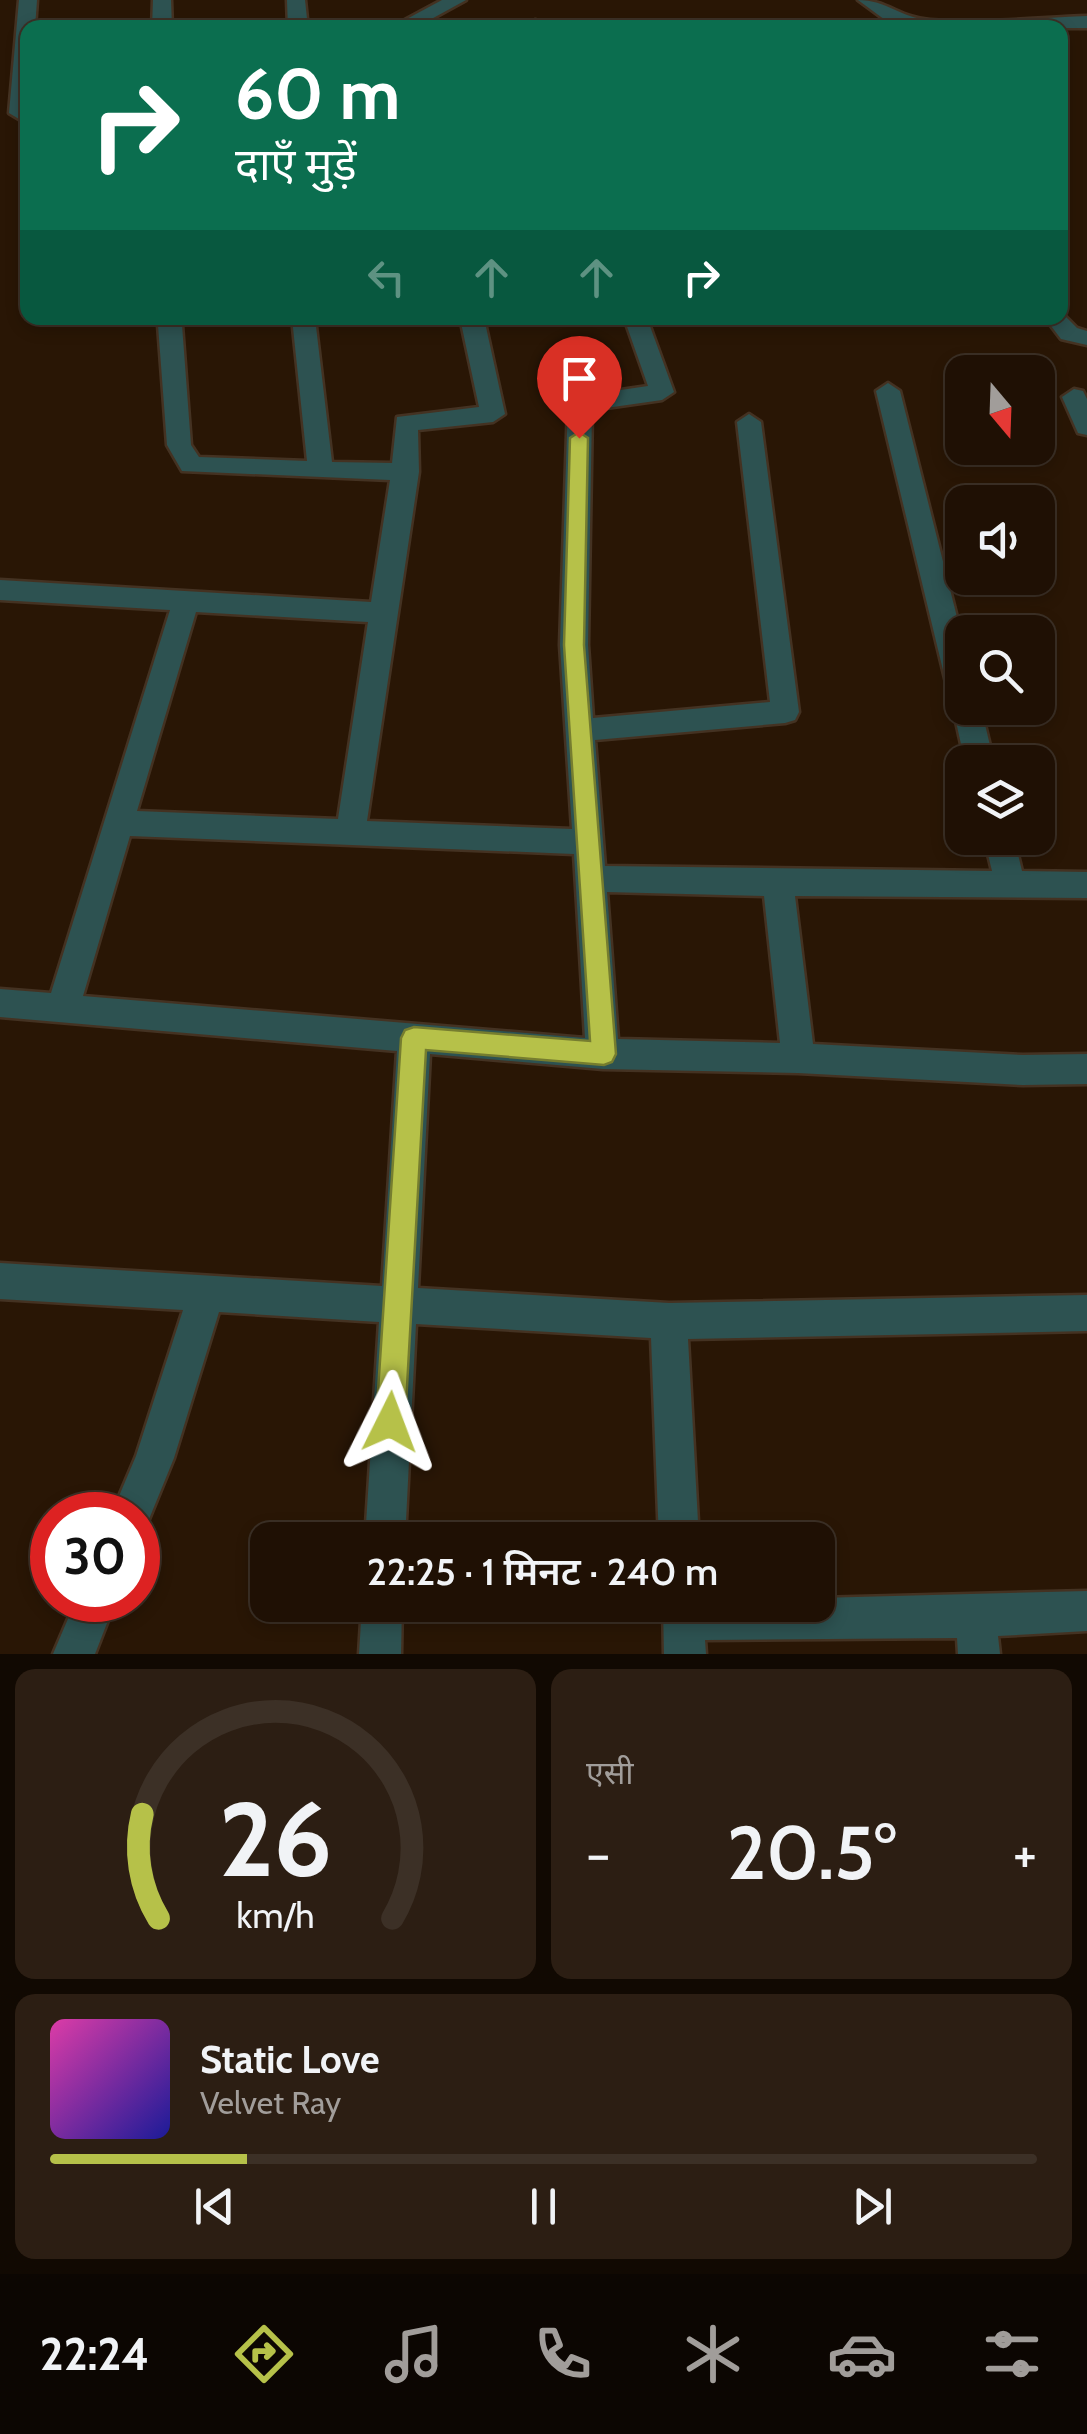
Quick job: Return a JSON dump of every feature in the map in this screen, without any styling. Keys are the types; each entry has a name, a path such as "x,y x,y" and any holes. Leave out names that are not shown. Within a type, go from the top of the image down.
{"street":[{"path":"426,7 458,0"},
{"path":"867,0 890,20"},
{"path":"1066,0 1086,24"},
{"path":"19,113 20,100"},
{"path":"170,325 180,445 191,465 406,472"},
{"path":"305,325 320,470"},
{"path":"351,832 383,613 399,534 406,472 406,423 493,414 474,325"},
{"path":"604,1054 574,645 580,404 662,392 638,325"},
{"path":"1063,325 1070,334 1087,338"},
{"path":"888,391 945,621"},
{"path":"1074,397 1087,427"},
{"path":"581,730 785,712 750,422"},
{"path":"0,590 383,613"},
{"path":"63,1008 186,600"},
{"path":"120,823 590,842"},
{"path":"1003,855 1010,884"},
{"path":"593,879 778,886 1087,885"},
{"path":"778,886 798,1058"},
{"path":"0,1003 604,1054 1087,1069"},
{"path":"386,1522 414,1038"},
{"path":"0,1281 669,1321 1087,1313"},
{"path":"140,1492 207,1293"},
{"path":"669,1321 679,1522"},
{"path":"684,1626 977,1635 1087,1611"},
{"path":"74,1654 87,1622"},
{"path":"380,1654 381,1622"}],"route":[{"path":"390,1422 414,1038 604,1054 574,645 579,438"}]}
